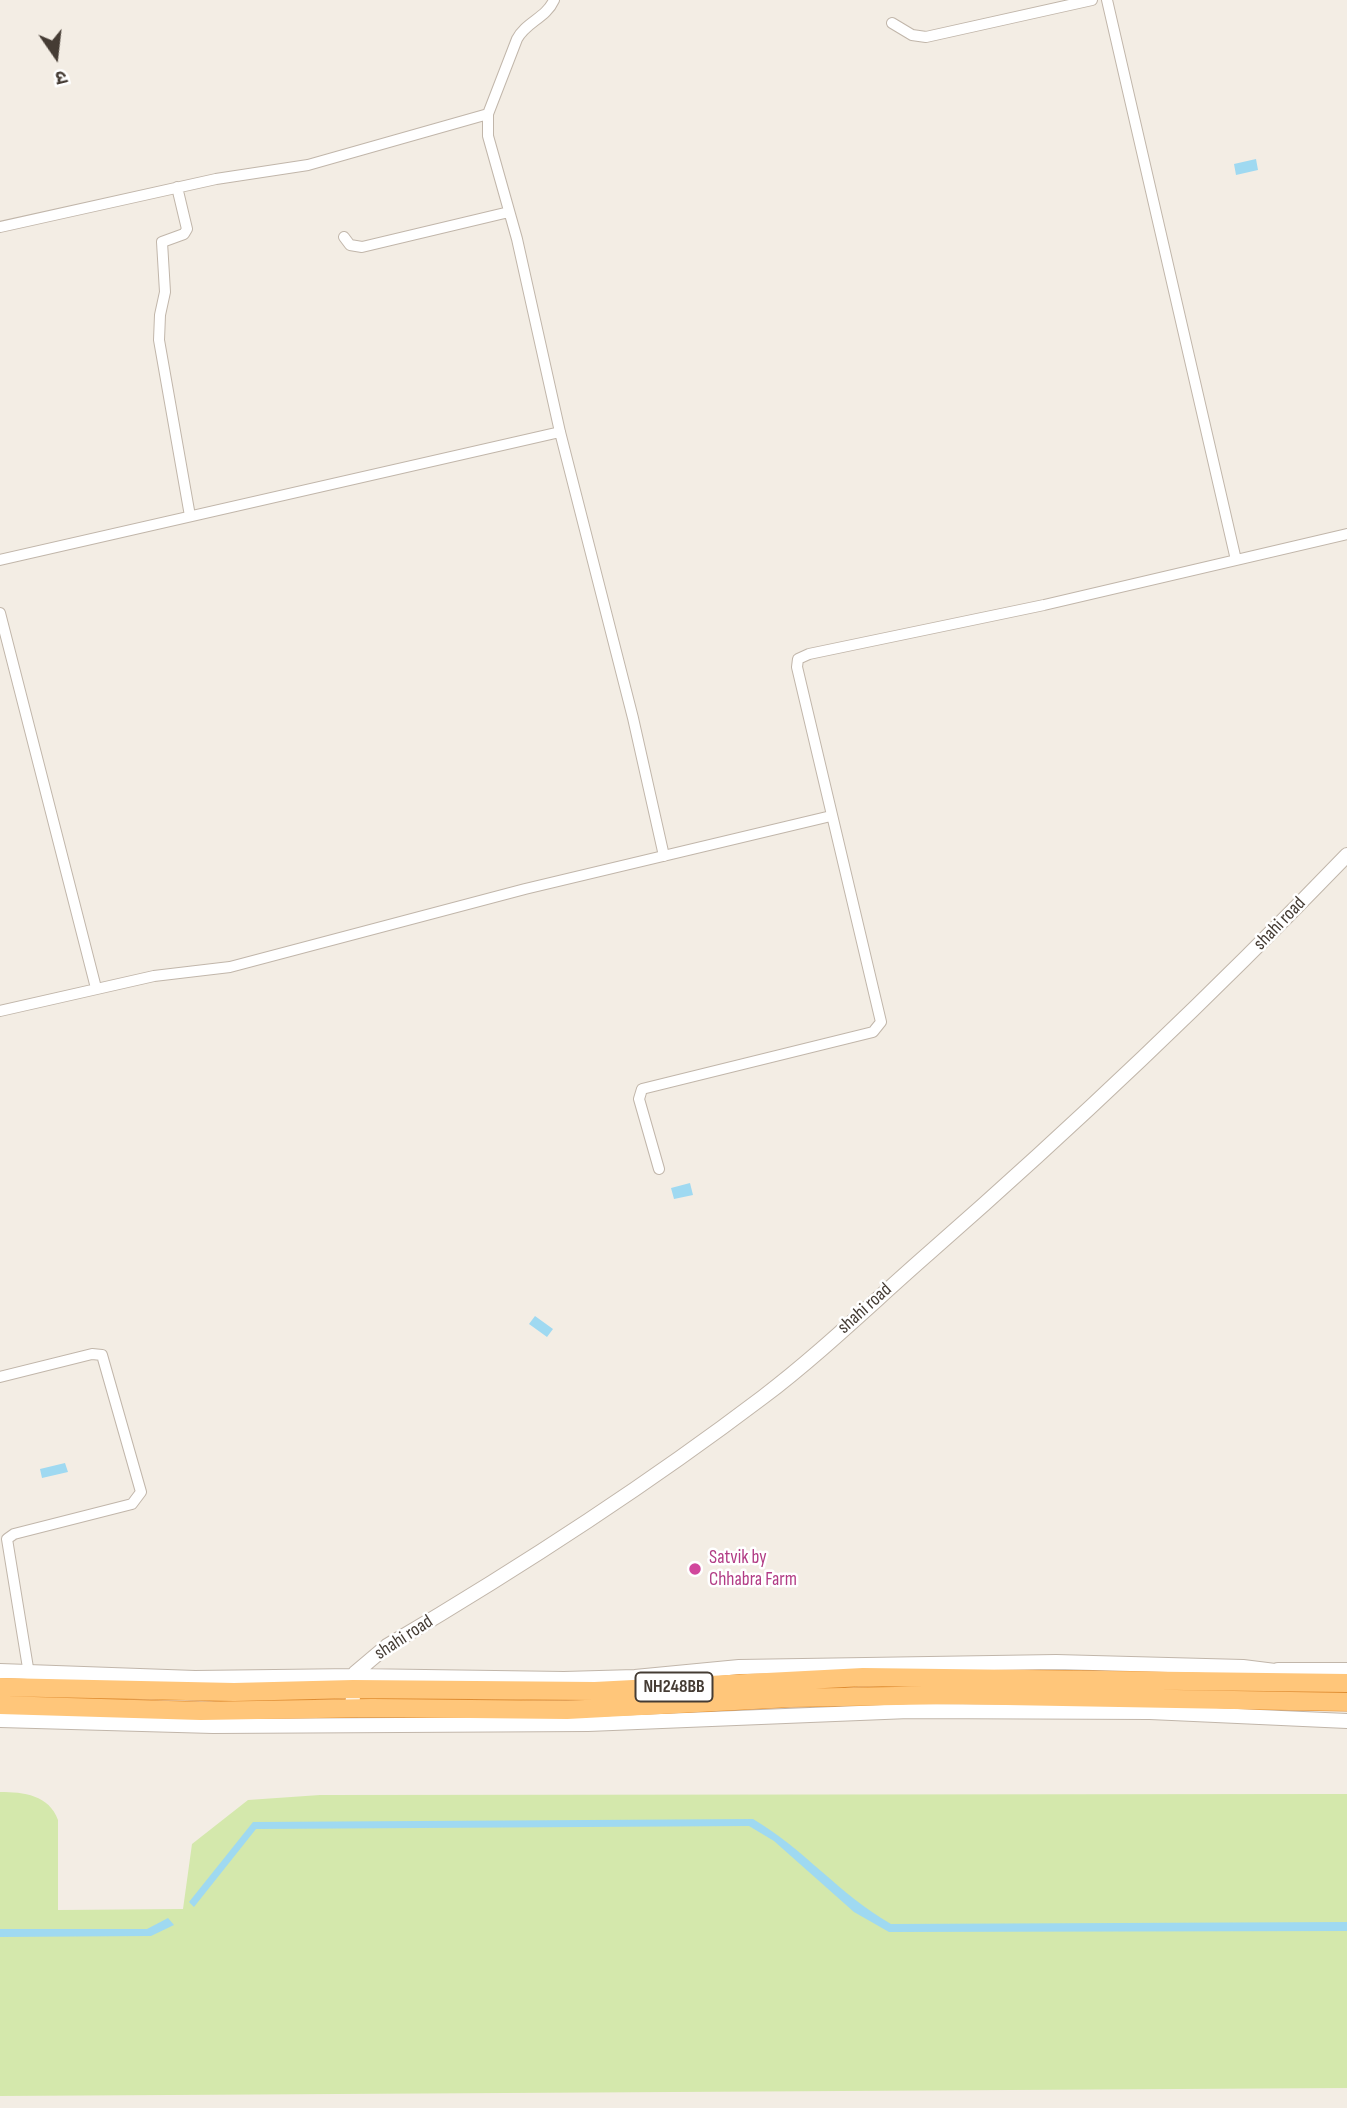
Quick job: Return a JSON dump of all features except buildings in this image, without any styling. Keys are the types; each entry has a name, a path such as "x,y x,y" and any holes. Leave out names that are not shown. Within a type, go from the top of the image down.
{"highway":[{"name":"NH248BB","path":"0,1687 234,1692 354,1683 595,1691 863,1677 1275,1677 1347,1683"},
{"name":"NH248BB","path":"0,1705 201,1711 352,1708 598,1709 790,1698 937,1695 1347,1702"}],"street":[{"path":"554,0 546,13 520,33 488,114 488,136 633,718 664,856"},
{"path":"892,23 912,35 926,37 1092,0"},
{"path":"1107,0 1236,560"},
{"path":"0,227 177,187 308,164 488,114"},
{"path":"177,187 187,229 184,234 162,242 165,292 158,327 163,373 190,516"},
{"path":"344,237 351,246 362,247 509,212"},
{"path":"0,560 560,432"},
{"path":"659,1169 639,1099 642,1089 873,1032 879,1027 880,1017 797,667 802,657 1347,534"},
{"path":"0,613 96,988"},
{"path":"0,1012 154,976 222,968 457,906 831,816"},
{"name":"shahi road","path":"354,1683 357,1669 387,1646 613,1505 677,1461 809,1360 1180,1024 1347,855"},
{"path":"0,1377 92,1354 102,1355 141,1492 132,1504 14,1534 8,1539 29,1674"},
{"path":"1275,1677 1347,1670"},
{"path":"0,1671 354,1683 352,1708"},
{"path":"0,1720 188,1726 588,1724 909,1711 1150,1712 1347,1721"}],"green space":[{"path":"0,1792 18,1793 42,1800 49,1805 58,1820 58,1910 183,1909 192,1844 248,1800 320,1795 1347,1794 1347,2088 0,2096"}],"water":[{"path":"1256,159 1258,170 1236,175 1234,164"},
{"path":"690,1183 693,1195 674,1199 671,1188"},
{"path":"535,1316 553,1329 547,1337 529,1324"},
{"path":"65,1463 68,1472 42,1478 40,1469"},
{"path":"753,1819 891,1924 1347,1922 1347,1931 889,1932 854,1912 774,1841 749,1826 256,1829 194,1907 189,1902 253,1822"},
{"path":"168,1918 174,1925 151,1936 0,1937 0,1929 147,1929"}],"tunnel":[{"path":"1028,1669 1119,1671"},
{"path":"703,1677 769,1672"},
{"path":"913,1704 987,1705"},
{"path":"672,1714 749,1708"},
{"path":"340,1717 427,1717"}],"place":[{"name":"Satvik by Chhabra Farm","path":"695,1569"}]}
